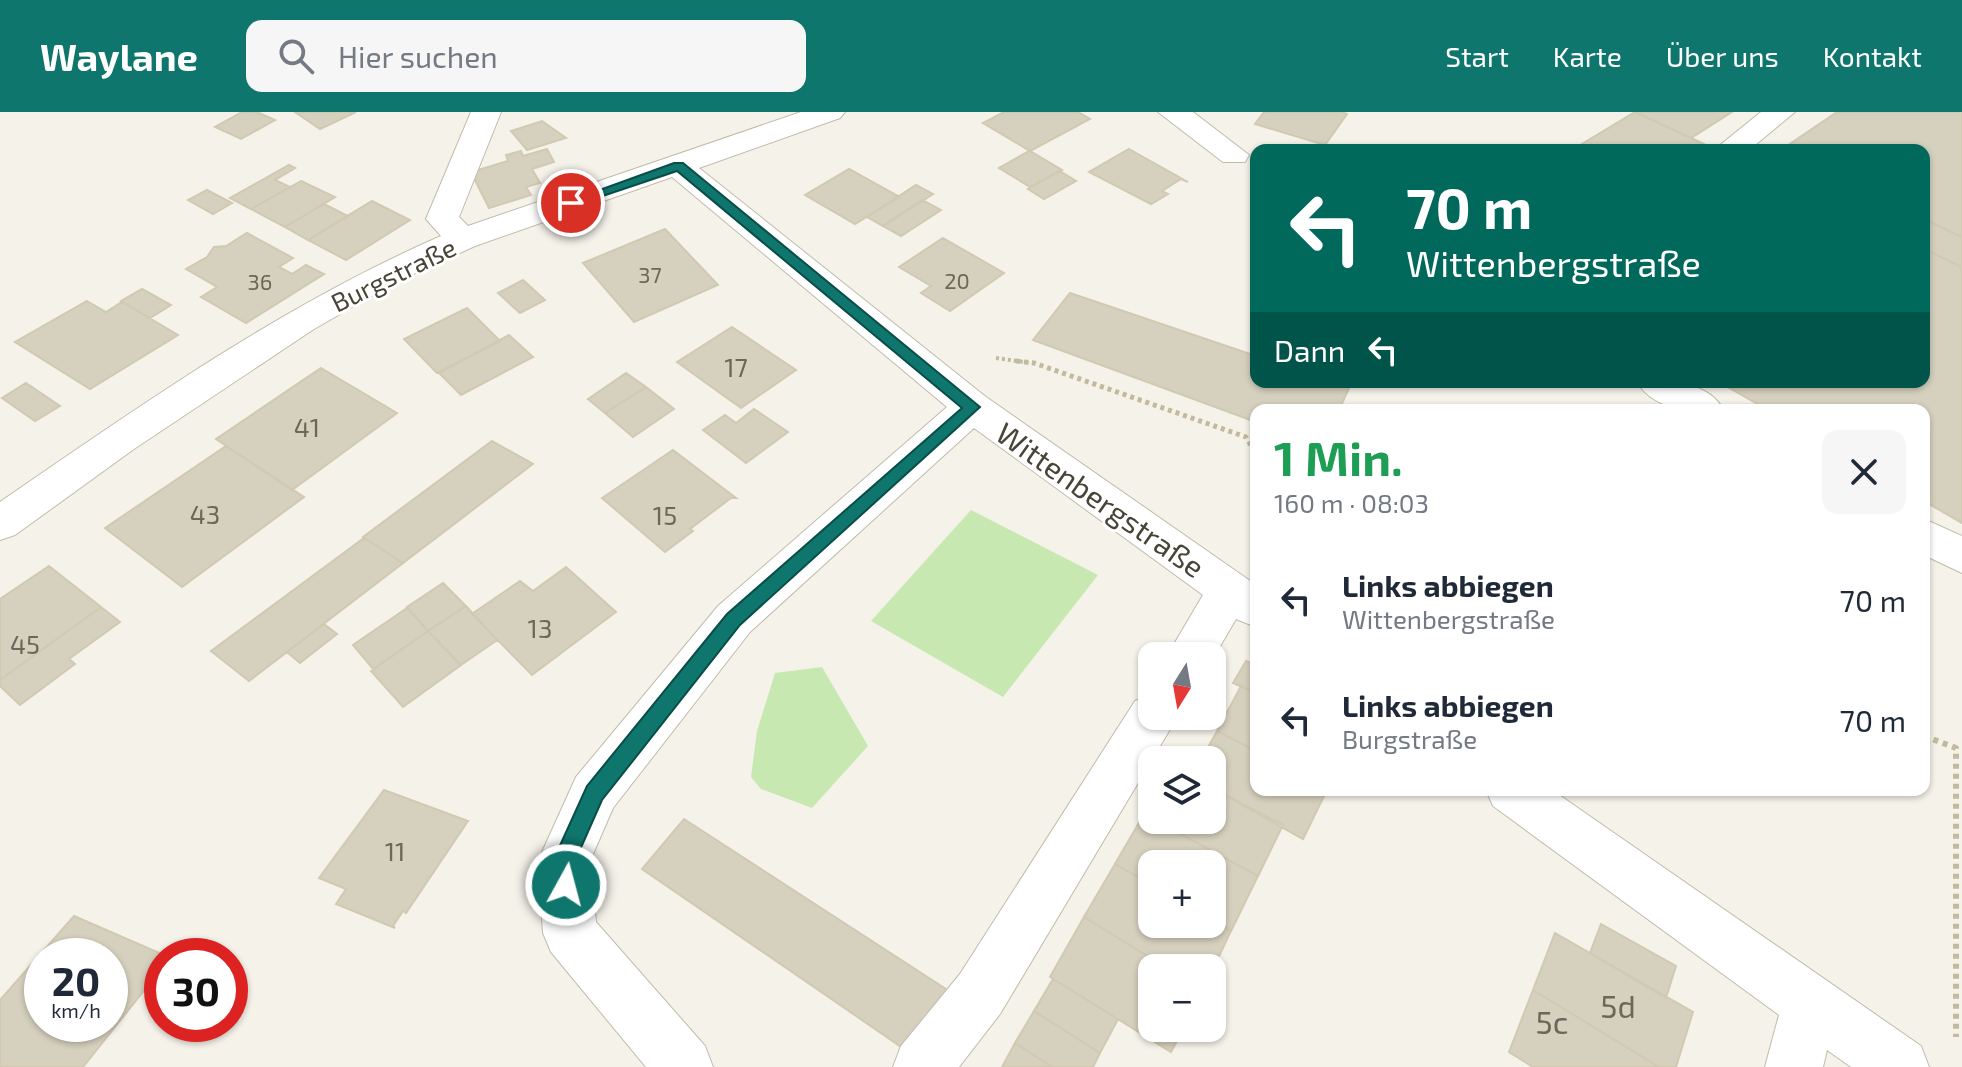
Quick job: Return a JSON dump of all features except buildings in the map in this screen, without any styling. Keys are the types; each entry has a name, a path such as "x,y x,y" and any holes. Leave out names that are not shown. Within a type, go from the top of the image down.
{"street":[{"path":"463,239 442,219 486,112"},
{"name":"Burgstraße","path":"0,524 120,439 301,321 386,273 463,239 830,112"},
{"path":"1173,112 1234,155"},
{"path":"1737,144 1780,112"},
{"name":"Wittenbergstraße","path":"678,166 972,407 1243,600 1203,642"},
{"path":"1666,388 1694,404"},
{"name":"Wittenbergstraße","path":"684,1067 570,933 564,861 594,793 734,619 972,407"},
{"path":"1930,538 1962,556"},
{"path":"922,1067 980,994 1143,730"},
{"path":"1519,796 1900,1067"},
{"path":"1794,1067 1811,1003"}],"path":[{"path":"988,357 1034,363 1246,437 1250,444"},
{"path":"1930,738 1956,748 1956,1051"}],"green space":[{"path":"971,510 1098,575 1003,697 871,621"},
{"path":"822,667 868,746 812,808 761,789 751,777 757,731 775,673"}],"route":[{"path":"566,885 564,861 594,793 734,619 972,407 678,166 571,203"}]}
